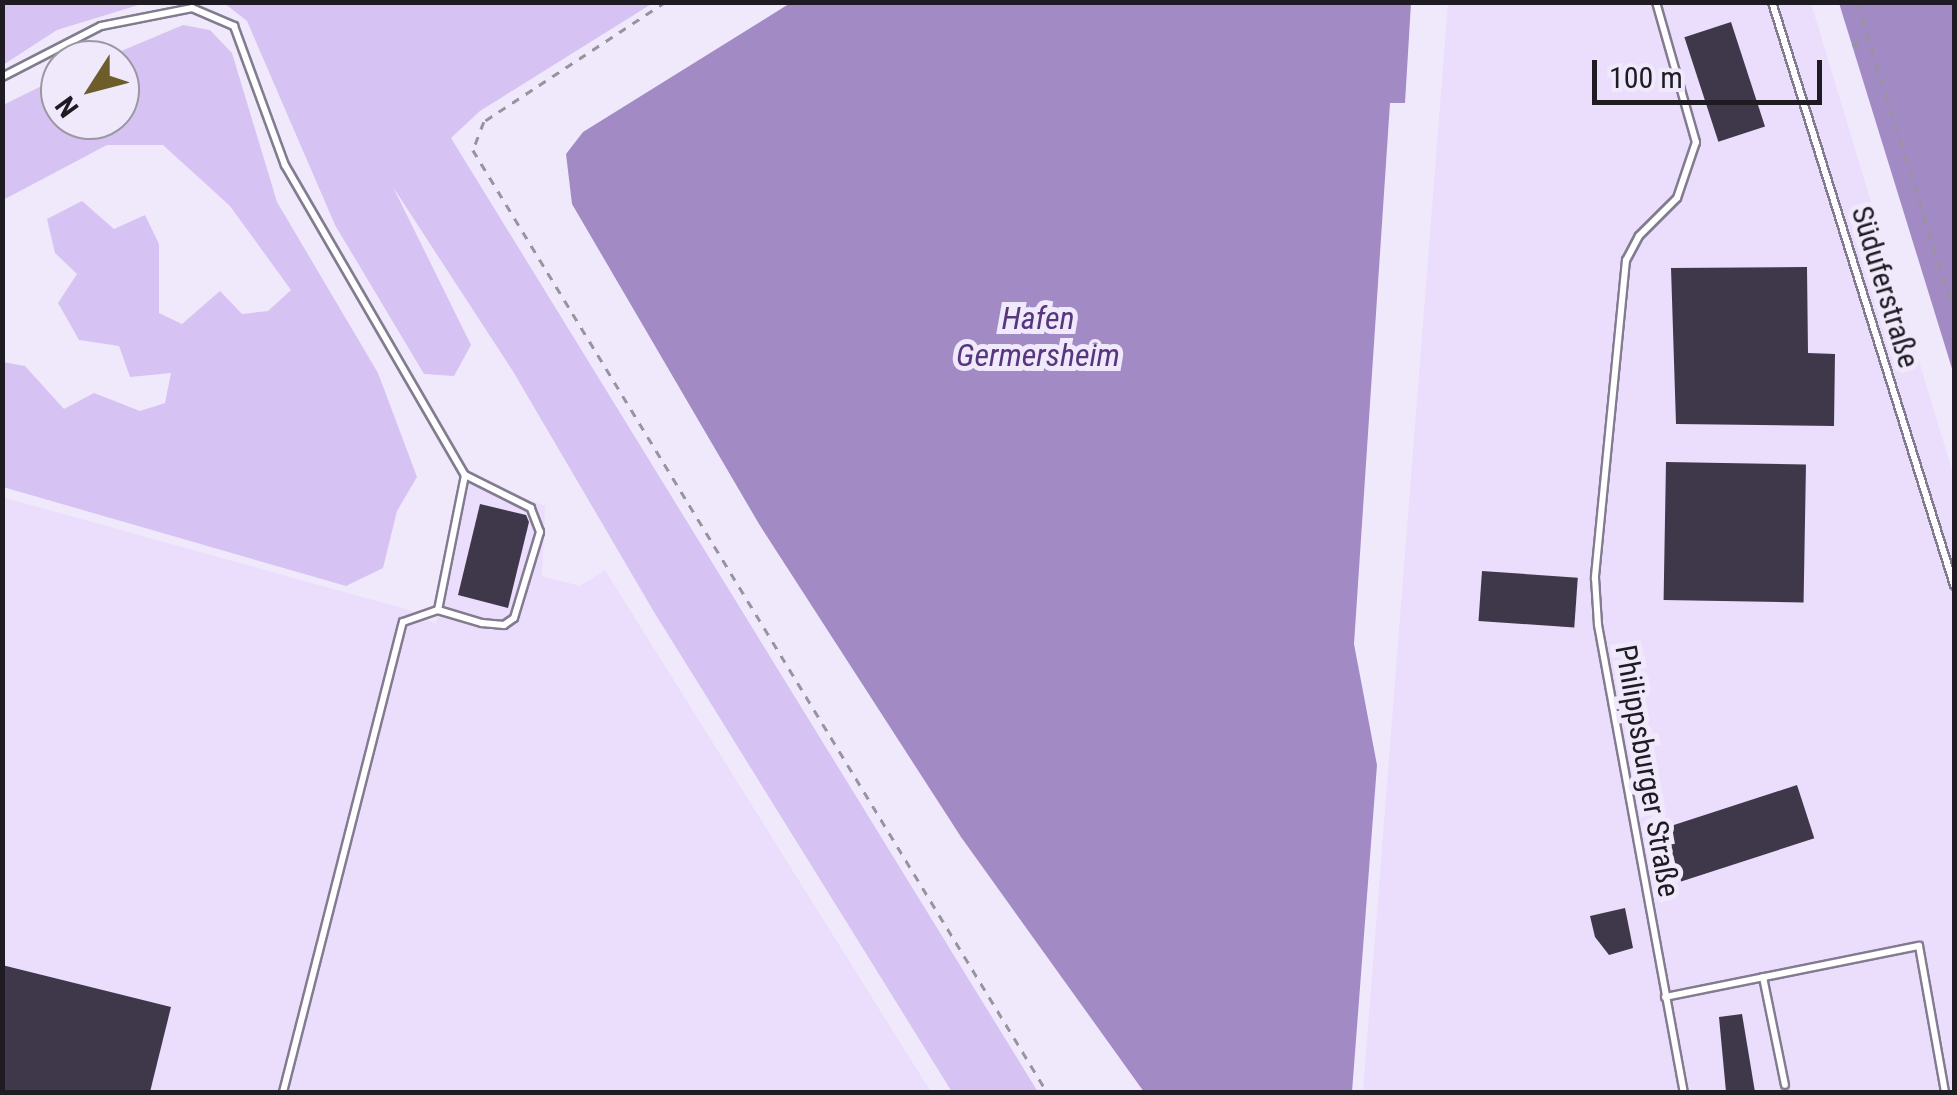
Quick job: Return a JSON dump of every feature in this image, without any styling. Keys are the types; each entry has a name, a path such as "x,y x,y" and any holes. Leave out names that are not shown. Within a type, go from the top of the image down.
{"lane":[{"name":"Philippsburger Straße","path":"1656,2 1696,142 1677,198 1638,236 1626,260 1610,457 1597,535 1598,626 1684,1092"},
{"name":"Süduferstraße","path":"1772,2 1954,585"},
{"path":"2,77 101,26 192,8 234,26 285,164 464,475 531,508 540,532 514,618 504,625 438,610 403,622 283,1092"},
{"path":"438,610 464,475"},
{"path":"1665,997 1919,946 1945,1092"},
{"path":"1763,977 1785,1085"}],"path":[{"path":"666,2 484,122 473,150 1047,1092"},
{"path":"1858,2 1954,312"},
{"path":"1852,45 1869,40"}],"shaded area":[{"path":"3,2 145,2 57,30 3,65"},
{"path":"224,3 653,3 480,111 451,138 1038,1092 952,1092 654,612 514,373 393,187 471,345 454,376 424,374 335,225 247,21"},
{"path":"1448,3 1811,3 1954,477 1954,1092 1363,1091"},
{"path":"183,25 210,30 232,53 277,202 378,373 417,477 397,511 383,568 346,586 3,487 3,362 25,366 64,409 94,393 140,411 165,403 171,373 130,377 119,346 79,340 58,303 77,274 55,253 47,219 82,201 114,229 145,215 159,244 159,313 182,324 220,291 242,314 268,311 291,290 230,206 163,145 107,145 3,200 3,105 40,87 40,140 140,140 140,43"},
{"path":"465,475 545,506 542,576 580,586 605,570 931,1092 3,1092 2,497 409,610 436,624"}],"water":[{"name":"Hafen Germersheim","path":"792,2 1411,3 1405,103 1390,103 1354,644 1377,765 1352,1092 1144,1092 961,837 759,524 572,204 566,154 583,132"},
{"path":"1839,3 1954,3 1954,375 1852,45"}],"building":[{"path":"1731,22 1765,127 1718,142 1684,37"},
{"path":"1807,267 1808,353 1835,354 1834,426 1676,424 1671,268"},
{"path":"1666,462 1806,464 1804,602 1664,600"},
{"path":"480,504 526,515 529,522 508,608 458,595"},
{"path":"1482,571 1578,578 1574,628 1479,621"},
{"path":"1797,785 1814,838 1681,882 1664,828"},
{"path":"1625,908 1633,948 1609,955 1595,937 1590,916"},
{"path":"2,965 171,1007 150,1092 2,1092"},
{"path":"1742,1014 1755,1092 1726,1092 1719,1017"}]}
